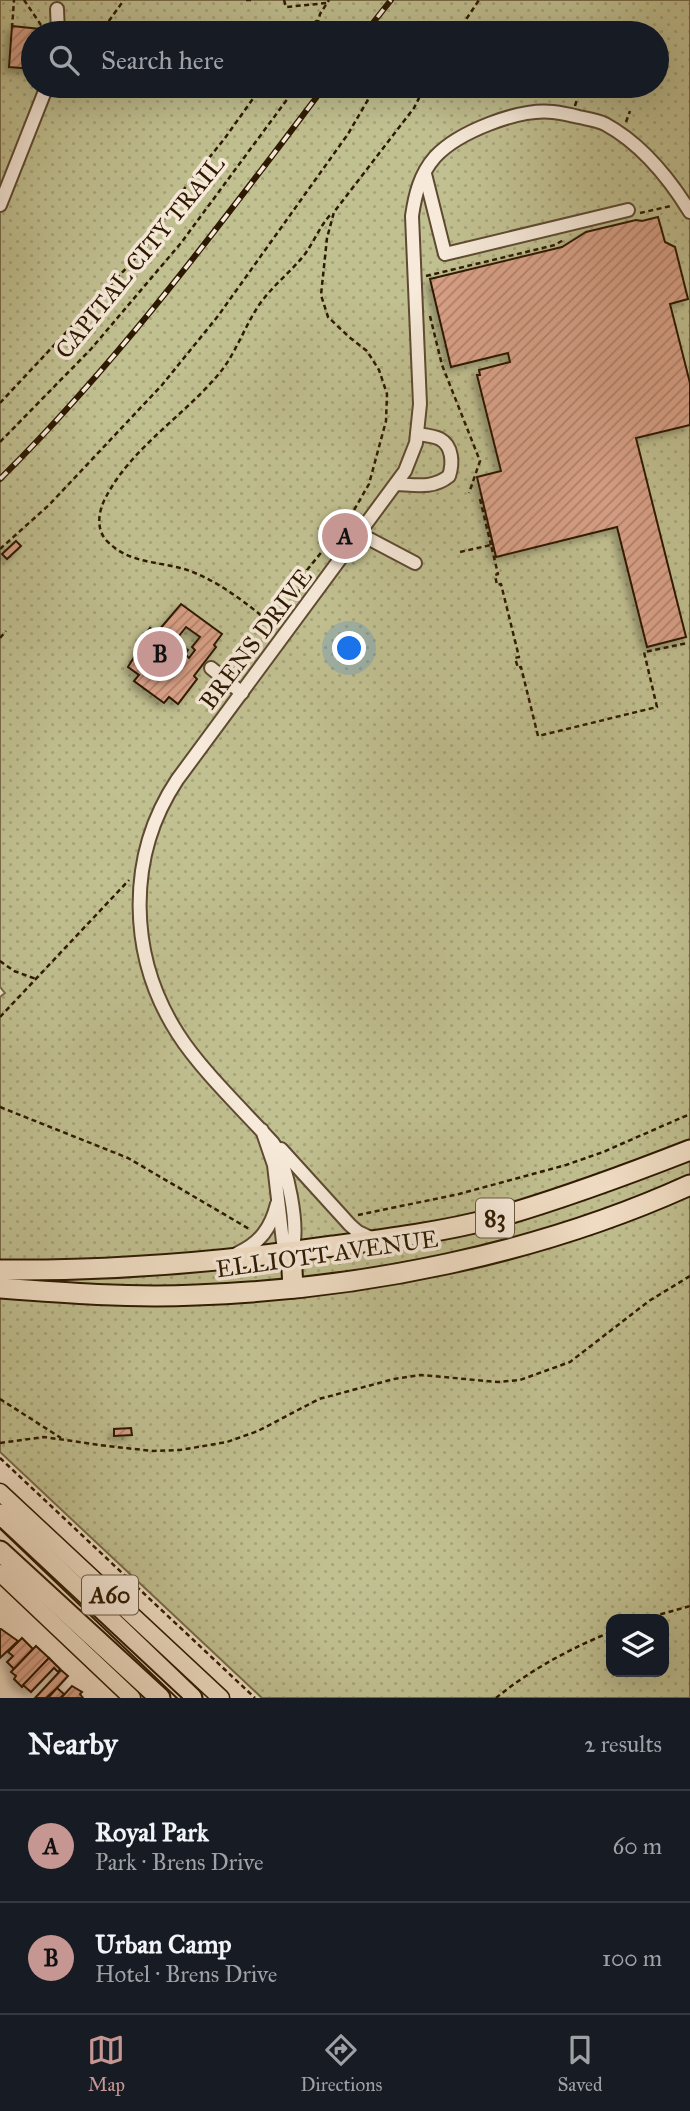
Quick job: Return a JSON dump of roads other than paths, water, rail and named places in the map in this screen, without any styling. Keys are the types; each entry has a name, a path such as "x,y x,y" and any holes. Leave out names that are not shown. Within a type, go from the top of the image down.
{"highway":[{"name":"ELLIOTT AVENUE","path":"0,1270 83,1269 189,1262 377,1240 504,1215 625,1176 690,1150"},
{"name":"ELLIOTT AVENUE","path":"0,1288 114,1296 196,1296 365,1279 440,1265 564,1234 647,1205 690,1185"},
{"path":"291,1252 293,1288"},
{"name":"A60","path":"0,1514 192,1698"},
{"name":"A60","path":"0,1550 106,1660 160,1698"}],"main road":[{"name":"A60","path":"0,1492 221,1698"},
{"name":"A60","path":"0,1573 106,1660 132,1698"}],"street":[{"path":"57,9 58,21"},
{"path":"0,205 42,98"},
{"name":"BRENS DRIVE","path":"291,1252 295,1241 286,1172 279,1152 190,1051 165,1012 153,985 143,952 139,911 143,864 152,829 177,780 405,471 417,434 420,404 412,216 416,189 435,158 456,141 479,129 530,113 551,111 602,122 621,134 660,170 689,209"},
{"path":"425,174 445,254 629,213"},
{"path":"679,195 690,186"},
{"path":"396,484 425,486 441,483 449,476 452,462 449,449 441,439 417,434"},
{"path":"360,534 415,563"},
{"path":"211,668 242,693"},
{"path":"264,1133 345,1220 358,1232 377,1240"},
{"name":"BRENS DRIVE","path":"264,1133 274,1165 283,1242 291,1252"},
{"path":"189,1262 231,1255 257,1242 272,1220 278,1195"}],"tram line":[{"path":"0,1528 182,1698"}],"railway":[{"path":"374,21 391,0"},
{"path":"0,479 129,338 316,98"}],"place":[{"name":"Royal Park","path":"345,536"},
{"name":"Urban Camp","path":"160,654"}]}
